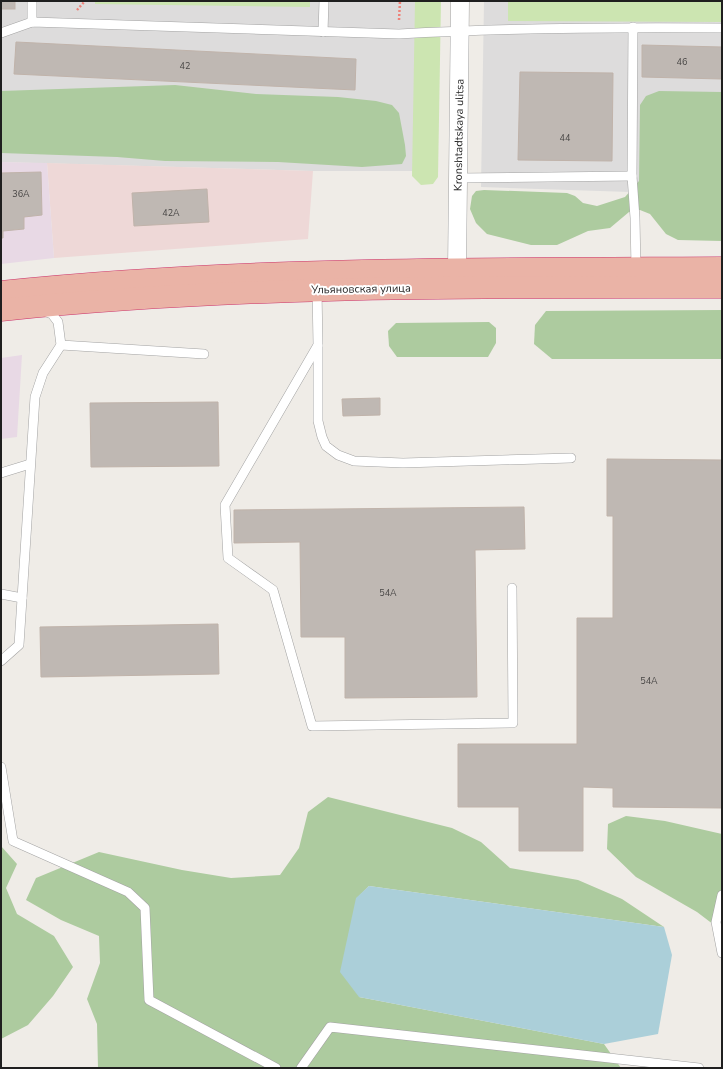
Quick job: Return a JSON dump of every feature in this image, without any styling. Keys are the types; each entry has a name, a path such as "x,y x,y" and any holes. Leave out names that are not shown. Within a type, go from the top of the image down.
{"highway":[{"name":"Ульяновская улица","path":"1,310 154,296 317,290 457,278 636,268 722,268"},
{"name":"Ульяновская улица","path":"1,292 96,282 268,272 722,287"}],"street":[{"name":"Kronshtadtskaya ulitsa","path":"457,278 460,1"}],"lane":[{"path":"32,1 32,22"},
{"path":"323,32 324,1"},
{"path":"1,33 32,22 399,34 460,30 633,27 722,28"},
{"path":"633,27 632,176 636,268"},
{"path":"458,178 632,176"},
{"path":"317,290 318,421 326,446 338,455 354,461 403,463 571,458"},
{"path":"59,327 63,314 70,307 80,302"},
{"path":"1,661 19,645 35,397 43,373 61,345 59,327 56,318 52,314 29,307"},
{"path":"61,345 204,354"},
{"path":"318,345 225,505 228,558 273,590 312,726 513,723 512,588"},
{"path":"1,473 30,464"},
{"path":"1,594 22,598"},
{"path":"1,767 12,841 128,892 145,908 149,1000 276,1068"},
{"path":"722,896 716,922 722,953"},
{"path":"301,1068 330,1027 699,1068"}],"path":[{"path":"399,34 400,1"}],"shaded area":[{"path":"1,1 431,1 429,171 313,171 1,162"},
{"path":"484,1 722,1 722,195 481,187"},
{"path":"1,162 47,163 54,258 1,264"},
{"path":"47,163 313,171 308,239 54,258"},
{"path":"22,355 17,437 1,439 1,358"}],"green space":[{"path":"95,1 310,1 310,7 95,4"},
{"path":"415,1 441,1 438,177 433,184 421,185 412,176"},
{"path":"508,1 722,1 722,22 508,21"},
{"path":"175,85 256,94 338,97 376,101 392,105 399,113 406,156 402,164 362,167 278,162 165,161 117,157 1,153 1,91"},
{"path":"659,91 722,92 722,241 678,240 666,234 650,214 640,210 629,212 610,228 588,231 557,245 531,245 487,234 476,223 470,209 472,196 476,191 567,193 575,196 583,203 597,206 625,197 639,181 640,105 646,96"},
{"path":"722,310 722,359 552,359 534,344 535,325 546,311"},
{"path":"489,322 496,328 496,343 488,357 397,357 389,346 388,331 396,323"},
{"path":"328,797 452,828 481,842 510,868 578,880 622,899 664,927 369,886 356,899 359,997 604,1044 621,1068 98,1068 97,1024 87,999 100,963 99,936 61,920 26,900 36,878 99,852 182,870 231,878 280,875 299,848 308,812"},
{"path":"626,816 665,821 722,834 722,931 697,912 636,877 607,849 608,824"},
{"path":"1,846 17,864 6,888 17,914 54,936 73,967 53,996 28,1025 1,1039"}],"water":[{"path":"369,886 664,927 672,955 658,1034 604,1044 359,997 340,972 356,898"}],"building":[{"path":"1,1 15,1 15,9 1,9"},
{"path":"16,42 356,59 355,90 14,74"},
{"path":"642,45 722,47 722,79 642,77"},
{"path":"520,72 613,73 612,161 518,160"},
{"path":"41,172 42,215 24,217 24,229 3,231 3,238 1,238 1,173"},
{"path":"207,189 209,222 134,226 132,193"},
{"path":"380,398 380,415 343,416 342,399"},
{"path":"218,402 219,466 91,467 90,403"},
{"path":"607,459 722,460 722,808 613,807 613,788 583,787 583,851 519,851 519,807 458,807 458,744 577,744 577,618 613,618 613,516 607,516"},
{"path":"524,507 525,549 475,550 477,697 345,698 345,637 301,637 300,542 234,543 234,510"},
{"path":"218,624 219,674 41,677 40,627"}]}
